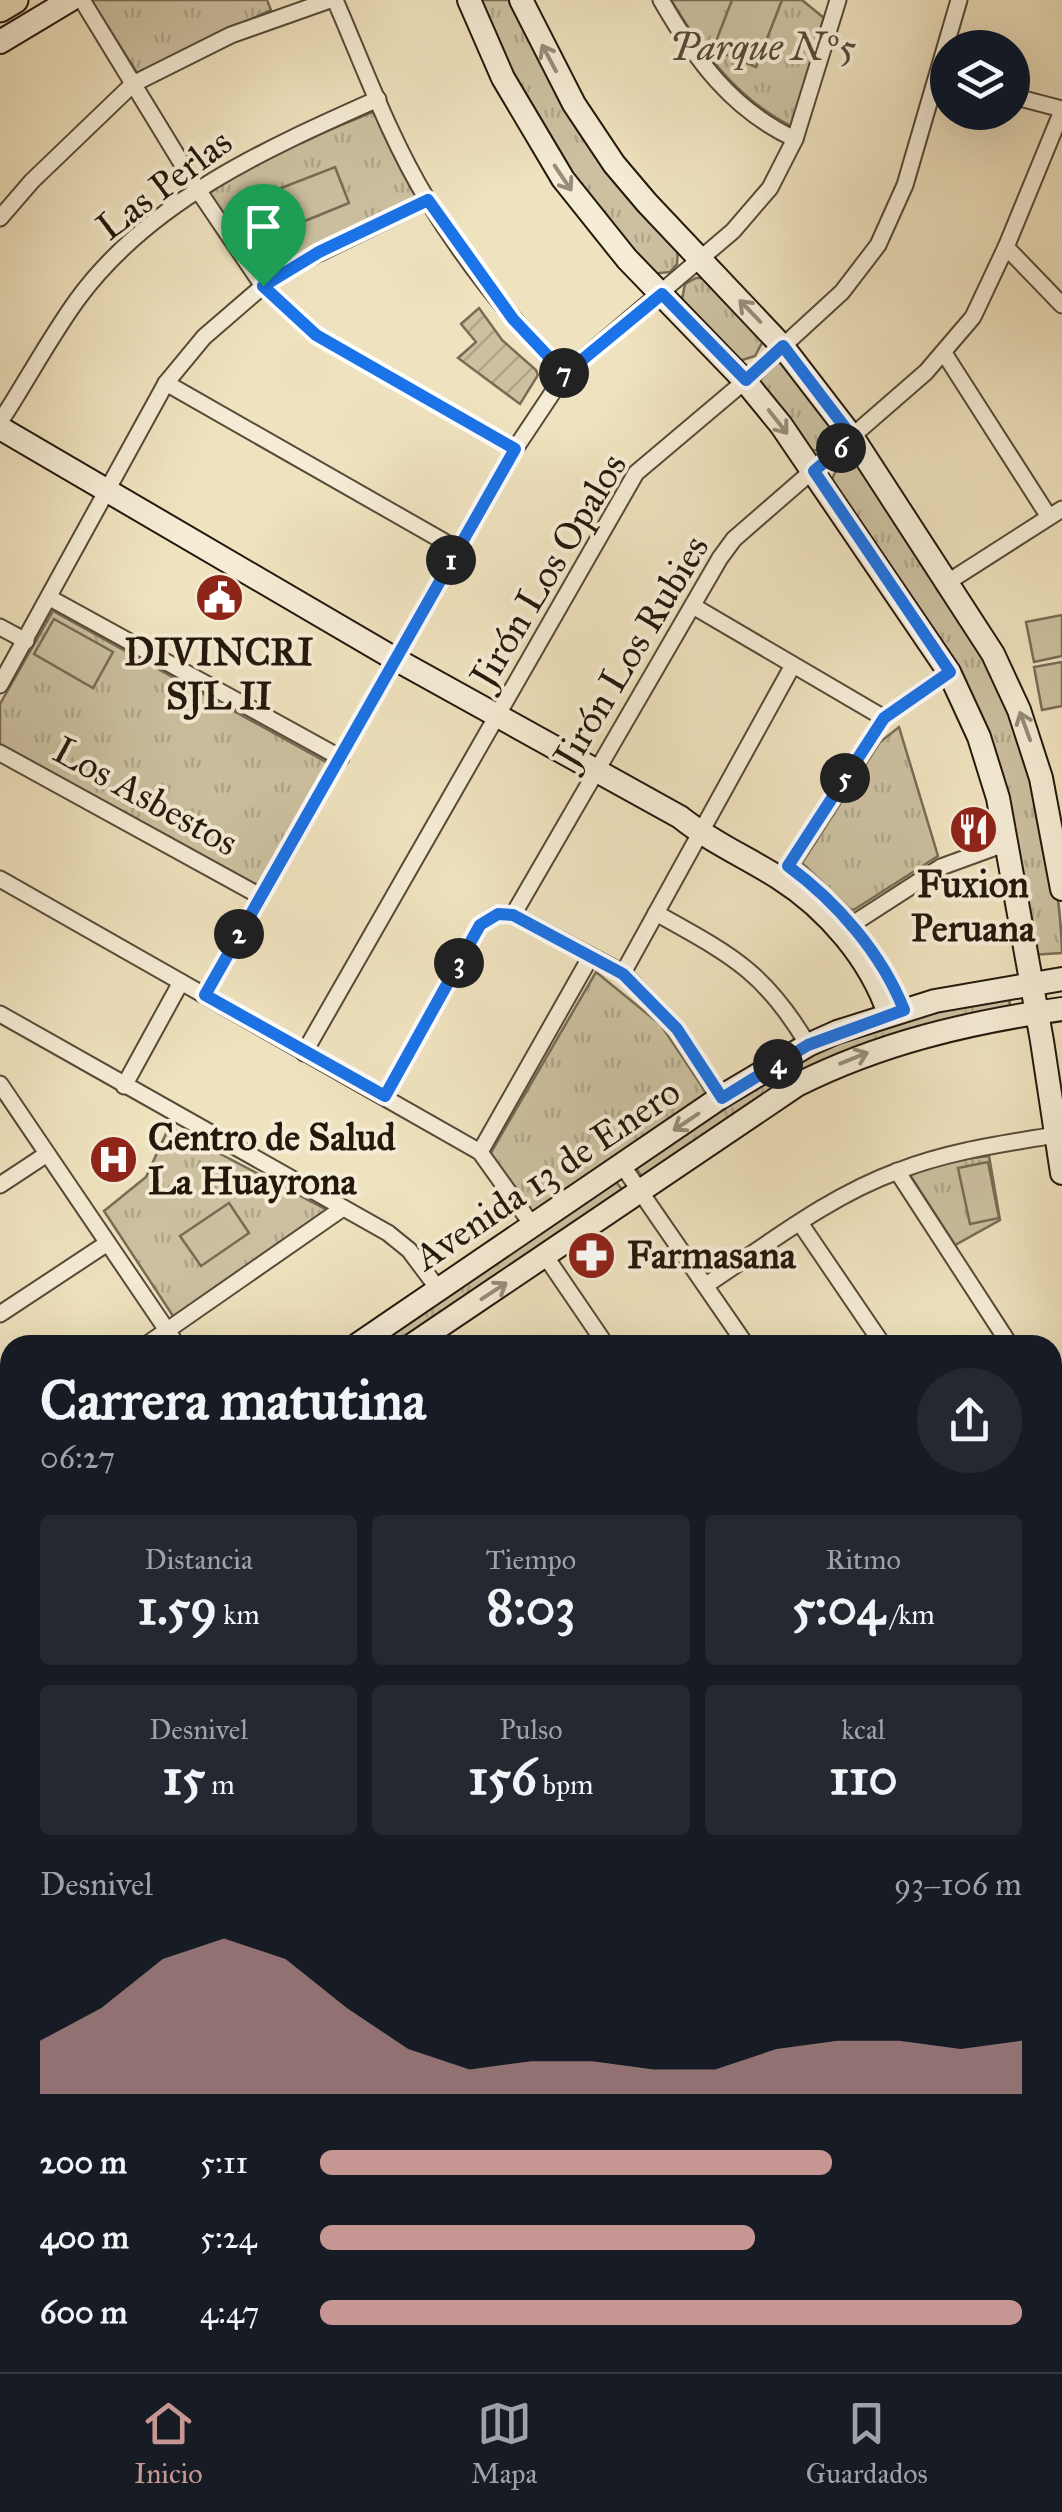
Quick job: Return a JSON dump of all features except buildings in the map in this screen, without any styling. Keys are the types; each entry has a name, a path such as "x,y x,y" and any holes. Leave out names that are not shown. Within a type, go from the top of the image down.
{"main road":[{"path":"0,8 15,0"},
{"path":"0,42 70,0"},
{"path":"469,0 503,78 563,179 597,225 746,380 814,471 950,672 985,752 1007,843 1062,1173"},
{"path":"521,0 574,104 614,164 783,346 853,438 993,654 1052,776 1061,879"},
{"path":"0,425 106,491 597,773 680,817 788,866 826,898 874,955 897,1012"},
{"path":"704,827 780,878 823,913 897,1012"},
{"name":"Avenida 13 de Enero","path":"372,1335 722,1098 808,1045 897,1012 1062,980"},
{"name":"Avenida 13 de Enero","path":"444,1335 546,1257 797,1085 863,1054 928,1035 1062,1009"}],"street":[{"path":"82,0 198,190 263,286 316,335 515,449"},
{"path":"0,218 133,84 231,35 332,0 428,200 513,319 565,374"},
{"path":"662,0 724,91 760,121 795,139"},
{"path":"205,995 457,549 515,449 565,374 662,294 754,209 785,164 838,0"},
{"name":"Jirón Los Opalos","path":"953,30 959,0"},
{"name":"Las Perlas","path":"0,425 78,299 135,239 198,190 245,161 378,100"},
{"path":"1030,101 1062,110"},
{"name":"Jirón Los Rubies","path":"513,915 734,539 853,438 944,353 973,318 1062,110"},
{"name":"Jirón Los Opalos","path":"304,1053 636,474 842,292 888,228 930,113"},
{"path":"0,685 166,384 204,337 263,286 319,252 428,200"},
{"path":"1006,247 1062,305"},
{"path":"944,353 1055,513 948,582"},
{"path":"166,384 457,549"},
{"path":"50,598 341,758"},
{"path":"693,606 884,718"},
{"path":"0,626 26,641"},
{"path":"623,974 792,665"},
{"path":"788,866 884,718 950,672"},
{"name":"Los Asbestos","path":"0,753 260,896"},
{"path":"851,926 941,868 1007,843"},
{"path":"0,879 480,1152 533,1226"},
{"path":"656,913 737,958 764,982 808,1045"},
{"path":"385,1096 480,925 498,914 513,915 623,974 677,1029 722,1098"},
{"path":"480,1152 591,956"},
{"path":"124,1086 181,982"},
{"path":"0,1014 343,1208 409,1250 439,1290"},
{"path":"0,1084 170,1335"},
{"path":"706,1284 800,1223 897,1171 958,1151 1055,1135"},
{"path":"0,1185 47,1154"},
{"path":"622,1166 739,1335"},
{"path":"897,1171 1004,1335"},
{"path":"176,1335 343,1208"},
{"path":"800,1223 876,1335"},
{"path":"0,1314 106,1244"},
{"path":"546,1257 599,1335"}],"green space":[{"path":"91,0 267,0 271,10 137,73"},
{"path":"475,0 516,0 678,248 677,264 670,272 650,274 551,150"},
{"name":"Parque Nº5","path":"671,0 802,0 824,18 791,126 737,88"},
{"path":"732,0 782,0 756,67 713,49"},
{"path":"375,111 418,199 355,226 264,275 208,194 267,157"},
{"path":"335,167 349,203 290,227 276,190"},
{"path":"707,278 764,339 755,356 736,362 681,304 685,284"},
{"path":"479,308 502,340 536,370 538,375 520,404 458,358 476,342 461,324"},
{"path":"777,363 788,363 840,428 837,442 827,449 809,451 759,388 761,379"},
{"path":"852,462 865,464 936,572 976,638 1009,707 1046,833 1062,953 1031,955 997,774 830,486 837,469"},
{"path":"53,611 328,763 259,886 0,744 0,704"},
{"path":"1062,615 1062,656 1034,662 1026,622"},
{"path":"54,619 113,652 93,688 34,654"},
{"path":"1062,662 1062,706 1042,710 1034,667"},
{"path":"899,727 938,856 852,911 802,863 880,742"},
{"path":"596,972 661,1025 707,1094 536,1219 489,1156"},
{"path":"1009,999 1011,1011 874,1044 642,1177 636,1168 637,1163 798,1060 909,1015"},
{"path":"169,1127 327,1210 324,1217 175,1319 104,1211 146,1177"},
{"path":"989,1156 1000,1220 955,1245 910,1175 948,1161"},
{"path":"988,1162 999,1218 970,1224 958,1168"},
{"path":"615,1181 622,1189 621,1196 416,1335 381,1335"},
{"path":"229,1203 249,1233 201,1266 180,1236"}],"place":[{"name":"DIVINCRI SJL II","path":"219,598"},
{"name":"Fuxion Peruana","path":"973,830"},
{"name":"Centro de Salud La Huayrona","path":"113,1159"},
{"name":"Farmasana","path":"592,1255"}],"route":[{"path":"428,200 513,319 565,374 662,294 746,380 783,346 853,438 814,471 950,672 884,718 788,866 826,898 862,938 904,1010 808,1045 722,1098 677,1029 623,974 513,915 498,914 480,925 385,1096 205,995 515,449 316,335 263,286 319,252 428,200"}]}
